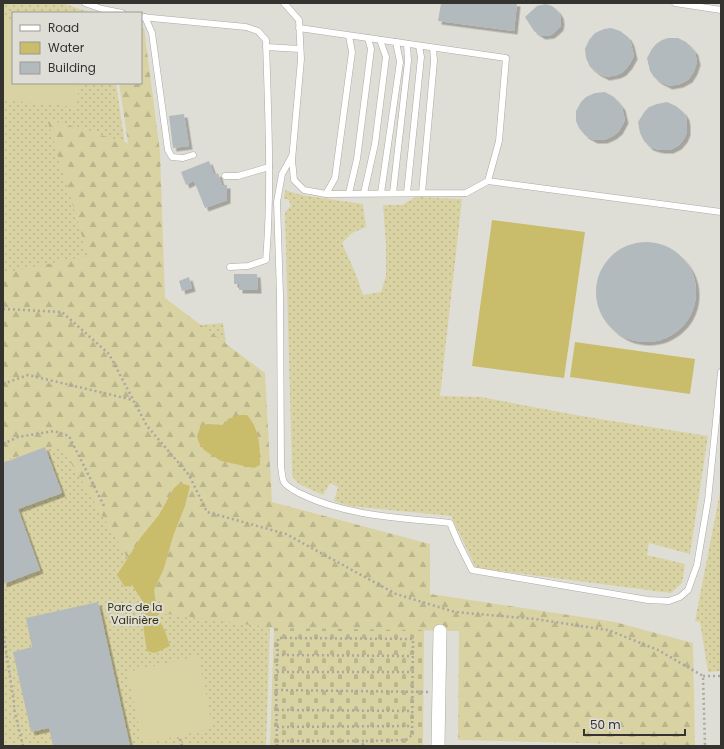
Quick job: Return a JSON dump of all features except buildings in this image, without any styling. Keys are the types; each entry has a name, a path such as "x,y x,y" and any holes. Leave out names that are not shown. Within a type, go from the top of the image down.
{"street":[{"path":"438,746 440,631"}],"lane":[{"path":"85,3 117,12"},
{"path":"284,3 298,20 299,28 301,59 292,156 294,180 304,190 326,194 466,193 488,181 721,212"},
{"path":"675,3 721,10"},
{"path":"143,17 246,27 258,31 266,40 269,167 268,236 266,260 248,266 230,267"},
{"path":"143,17 152,33 168,150 172,157 183,158 193,155"},
{"path":"299,28 506,58 499,141 488,181"},
{"path":"326,194 335,178 352,52 350,36"},
{"path":"349,194 358,159 371,49 368,38"},
{"path":"364,194 374,144 386,57 380,40"},
{"path":"381,193 400,62 396,42"},
{"path":"393,193 408,61 407,44"},
{"path":"407,193 421,57 419,46"},
{"path":"266,47 300,49"},
{"path":"422,193 434,61 432,48"},
{"path":"292,156 282,174 277,202 280,295 281,467 284,482 293,490 308,498 352,511 398,518 450,523 472,570 648,600 669,601 680,597 688,590 696,565 708,500 721,372"},
{"path":"225,176 238,176 269,167"}],"path":[{"path":"3,309 62,312 109,354 148,426 189,475 207,512 286,534 396,594 455,612 535,619 608,630 658,650 703,676 721,676"},
{"path":"3,384 28,375 133,400"},
{"path":"3,444 18,437 54,431 69,436 104,506"},
{"path":"3,631 14,709 23,746"},
{"path":"277,741 406,740 412,735 413,639 278,638 276,672 277,746"},
{"path":"277,655 412,656"},
{"path":"276,672 412,672"},
{"path":"703,676 705,746"},
{"path":"276,690 439,692"},
{"path":"277,710 412,711"},
{"path":"277,727 412,726"},
{"path":"180,739 182,746"},
{"path":"363,746 363,744 367,741"}],"green space":[{"name":"Parc de la Valinière","path":"3,3 62,3 88,12 12,12 12,84 116,84 139,241 154,329 223,323 270,628 266,746 3,746"},
{"path":"3,20 12,21 12,84 79,84 77,107 3,100"},
{"path":"142,28 144,28 160,152 165,298 265,373 272,502 430,544 430,594 615,622 693,643 695,746 458,740 459,631 274,628 160,613 61,446 3,460 3,273 88,256 47,119 128,143 119,84 142,84"},
{"path":"285,190 301,195 363,204 366,227 352,233 342,243 363,295 381,292 386,276 386,244 383,205 402,205 416,197 462,199 440,396 481,397 581,416 708,436 690,554 649,543 647,555 685,564 682,583 671,593 476,568 451,516 349,506 334,501 338,487 330,483 323,495 299,484 292,476 285,212 291,206 289,200 284,198"},
{"path":"721,487 721,671 708,672 700,622 695,621"},
{"path":"274,628 424,630 423,746 270,746"},
{"path":"198,656 213,728 143,744 127,672"}],"water":[{"path":"492,220 585,232 564,378 472,366"},
{"path":"575,342 695,359 690,394 570,377"},
{"path":"240,415 247,415 257,433 260,465 254,468 221,461 204,450 199,443 197,436 201,425 224,425 228,419"},
{"path":"180,483 190,486 185,506 173,536 164,568 154,590 158,618 165,631 170,646 155,653 147,651 142,600 132,585 125,587 117,575 141,537 159,515 174,488"}]}
